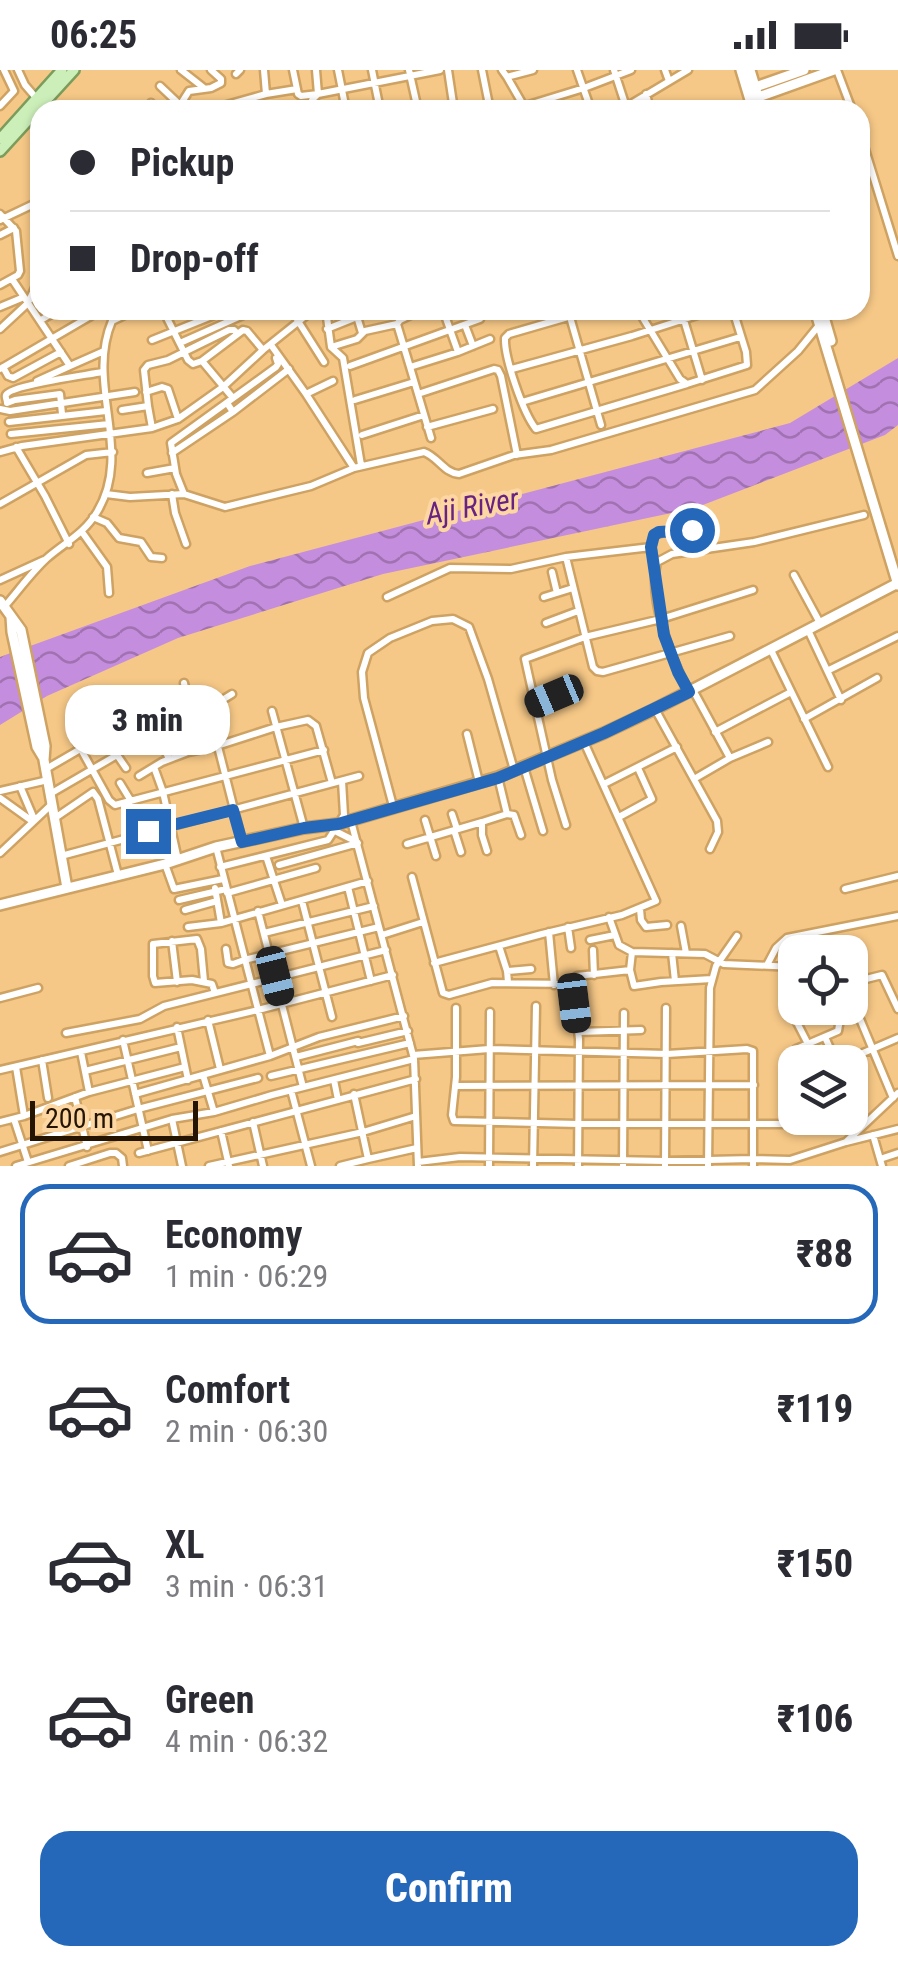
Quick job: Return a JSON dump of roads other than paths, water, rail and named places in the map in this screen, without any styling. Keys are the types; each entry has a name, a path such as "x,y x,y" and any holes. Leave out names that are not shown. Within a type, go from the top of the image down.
{"main road":[{"path":"40,100 62,70"},
{"path":"41,100 74,70"},
{"path":"741,70 752,97"},
{"path":"750,70 752,97"},
{"path":"752,97 804,70"},
{"path":"752,97 836,70"},
{"path":"1,136 30,110"},
{"path":"0,151 30,113"},
{"path":"2,901 304,828 337,827 389,807 498,778 656,709 898,584 821,320"},
{"path":"884,526 898,564"},
{"path":"5,607 19,642 67,888"}],"street":[{"path":"18,70 37,100"},
{"path":"181,70 204,89"},
{"path":"183,100 189,91 221,83 211,70"},
{"path":"264,70 266,94"},
{"path":"293,70 300,96 444,70 452,100"},
{"path":"312,100 318,94 316,70"},
{"path":"338,70 345,100"},
{"path":"372,70 378,100"},
{"path":"482,70 488,100"},
{"path":"520,100 504,74 533,70"},
{"path":"577,70 588,100"},
{"path":"551,100 631,70"},
{"path":"665,70 669,81"},
{"path":"637,100 688,70"},
{"path":"836,70 848,100"},
{"path":"0,106 14,91 2,71"},
{"path":"615,73 623,100"},
{"path":"409,74 416,100"},
{"path":"160,86 172,100"},
{"path":"254,100 297,89"},
{"path":"646,94 648,100"},
{"path":"870,165 898,256"},
{"path":"0,285 20,271 17,235 1,217 30,205"},
{"path":"0,235 14,228"},
{"path":"12,279 30,306"},
{"path":"0,329 30,293"},
{"path":"0,307 26,300"},
{"path":"40,320 70,366"},
{"path":"61,352 14,378 2,368 79,320"},
{"path":"168,320 190,362 202,361 237,333 247,331 289,369 357,467"},
{"path":"152,340 203,320"},
{"path":"152,428 145,368 168,360 182,347 234,320"},
{"path":"0,452 152,428 178,419 223,388 300,320"},
{"path":"327,320 330,347 344,358 357,467"},
{"path":"327,329 344,320"},
{"path":"358,320 362,333"},
{"path":"330,347 400,320"},
{"path":"446,320 458,352"},
{"path":"350,366 477,320"},
{"path":"557,320 507,335 504,346 522,402 536,429 746,367 748,362 736,320"},
{"path":"571,320 601,425"},
{"path":"644,320 680,379 687,384"},
{"path":"512,369 684,320 702,380"},
{"path":"0,580 69,544 94,518 106,494 112,452 102,372 112,321"},
{"path":"298,322 324,362"},
{"path":"106,494 184,494 229,507 311,486 357,467 424,452 459,474 517,454 551,450 755,390 822,323"},
{"path":"397,324 431,438"},
{"path":"465,324 473,346"},
{"path":"182,347 229,330 237,333"},
{"path":"522,402 740,337"},
{"path":"410,367 490,339"},
{"path":"184,494 174,468 172,440 278,364 267,348"},
{"path":"56,376 105,350"},
{"path":"202,361 223,388 233,412"},
{"path":"172,453 289,369"},
{"path":"418,394 498,370 517,454"},
{"path":"102,372 56,376 31,384 6,394 2,406 135,392"},
{"path":"56,376 62,414"},
{"path":"306,394 333,380"},
{"path":"355,400 414,382"},
{"path":"146,392 166,387 178,419"},
{"path":"122,410 148,406"},
{"path":"428,426 492,409"},
{"path":"9,422 106,411"},
{"path":"362,434 424,415"},
{"path":"10,434 109,424"},
{"path":"16,448 69,544"},
{"path":"0,504 86,456 112,452"},
{"path":"147,473 174,468"},
{"path":"172,494 174,513 186,544"},
{"path":"656,568 660,560 672,554 754,542 864,515"},
{"path":"94,518 109,526 119,538 141,542 151,557 162,558"},
{"path":"692,530 654,535 651,547 661,619 670,654 730,758"},
{"path":"82,532 107,567 109,593"},
{"path":"387,597 450,568 511,569 651,547"},
{"path":"566,558 584,637 597,671 730,636"},
{"path":"5,607 46,559"},
{"path":"552,572 556,593"},
{"path":"794,575 820,624"},
{"path":"544,597 573,588"},
{"path":"566,824 526,659 584,637 661,619 753,590"},
{"path":"546,623 578,611"},
{"path":"389,807 364,698 362,672 368,653 390,638 432,620 452,619 470,629 543,831"},
{"path":"808,630 842,700"},
{"path":"829,670 898,636"},
{"path":"771,650 828,767"},
{"path":"804,719 877,678"},
{"path":"184,683 189,706"},
{"path":"536,705 573,688"},
{"path":"716,732 790,692"},
{"path":"138,693 168,760"},
{"path":"33,820 0,795 111,731 189,706 206,710 232,694"},
{"path":"102,709 117,755 126,768"},
{"path":"656,709 717,820 718,832 710,849"},
{"path":"206,710 242,842"},
{"path":"272,710 304,828"},
{"path":"140,776 196,749 308,720 313,722 324,750 332,783"},
{"path":"467,734 479,783"},
{"path":"73,735 111,803 120,805 324,750"},
{"path":"434,964 654,904 656,898 584,742"},
{"path":"694,779 768,742"},
{"path":"604,784 677,747"},
{"path":"0,853 51,799 92,768 117,755"},
{"path":"154,767 178,860"},
{"path":"619,817 652,800 638,768"},
{"path":"61,856 360,776"},
{"path":"498,778 507,814"},
{"path":"220,866 324,842 344,815 342,781"},
{"path":"120,783 130,801"},
{"path":"20,786 33,820"},
{"path":"55,818 102,786"},
{"path":"94,792 118,876"},
{"path":"452,814 461,852"},
{"path":"407,844 507,814 514,815 521,835"},
{"path":"351,820 414,1058 418,1164 790,1163 846,1142 898,1129"},
{"path":"425,820 436,856"},
{"path":"482,822 487,851"},
{"path":"337,827 358,843"},
{"path":"279,865 358,843"},
{"path":"216,848 270,1056"},
{"path":"266,856 282,905"},
{"path":"166,864 174,890 215,886 226,891 316,868"},
{"path":"845,889 898,876"},
{"path":"412,877 434,964 446,994 492,983 554,985 572,982 577,976 630,970"},
{"path":"179,900 223,879"},
{"path":"188,927 234,919 368,881"},
{"path":"215,886 221,922"},
{"path":"348,888 372,981"},
{"path":"184,910 217,901"},
{"path":"302,901 332,1016"},
{"path":"264,933 374,906"},
{"path":"640,909 646,927 667,925"},
{"path":"258,910 303,1086"},
{"path":"767,965 787,938 898,916"},
{"path":"609,917 619,945 632,952 686,952 710,955 719,963 778,966"},
{"path":"226,949 230,965 359,932 401,929 422,922"},
{"path":"680,926 686,952"},
{"path":"568,927 572,948"},
{"path":"549,932 554,985"},
{"path":"590,940 615,935"},
{"path":"708,1164 710,988 719,963 737,936"},
{"path":"204,981 197,939 153,944 153,981 204,981 212,984 215,993"},
{"path":"172,941 177,982"},
{"path":"500,946 508,982"},
{"path":"66,1033 140,1020 164,1006 386,950"},
{"path":"592,950 594,975"},
{"path":"632,952 630,970 636,1000"},
{"path":"672,953 675,981"},
{"path":"570,966 578,1032 578,1162"},
{"path":"507,971 531,969"},
{"path":"0,1070 258,1010 392,974"},
{"path":"868,979 882,975 898,1009"},
{"path":"634,986 712,978"},
{"path":"0,998 38,988"},
{"path":"532,1162 536,1006"},
{"path":"456,1008 454,1121 778,1124"},
{"path":"665,1164 666,1008"},
{"path":"490,1012 490,1162"},
{"path":"623,1163 624,1013"},
{"path":"135,1094 270,1056 292,1045 404,1016"},
{"path":"208,1020 220,1069"},
{"path":"798,1025 808,1044 840,1028 839,1025"},
{"path":"862,1025 895,1096 868,1119"},
{"path":"178,1028 188,1080"},
{"path":"354,1028 366,1072"},
{"path":"578,1032 641,1030"},
{"path":"296,1057 408,1032"},
{"path":"825,1036 830,1045"},
{"path":"868,1051 898,1038"},
{"path":"123,1040 143,1128 144,1152 416,1079"},
{"path":"270,1076 411,1043"},
{"path":"85,1071 181,1047"},
{"path":"16,1166 172,1120 414,1058 489,1049 667,1054 753,1051 753,1162"},
{"path":"81,1052 89,1092"},
{"path":"42,1060 48,1098"},
{"path":"0,1122 185,1066"},
{"path":"16,1067 24,1116"},
{"path":"202,1074 214,1112"},
{"path":"0,1152 258,1078"},
{"path":"334,1080 338,1100"},
{"path":"455,1086 754,1086"},
{"path":"291,1090 311,1166"},
{"path":"354,1094 368,1159"},
{"path":"75,1098 86,1147"},
{"path":"208,1166 363,1132 416,1116"},
{"path":"14,1119 28,1162"},
{"path":"172,1120 182,1166"},
{"path":"253,1122 262,1166"},
{"path":"221,1131 228,1164"},
{"path":"846,1142 852,1135"},
{"path":"873,1135 881,1162 898,1153"},
{"path":"340,1166 418,1148"},
{"path":"69,1166 116,1153 123,1166"}],"water":[{"path":"898,358 898,425 885,435 695,508 383,574 178,638 47,696 0,725 0,657 250,566 790,423"}],"water label":[{"name":"Aji River","path":"472,506"}]}
